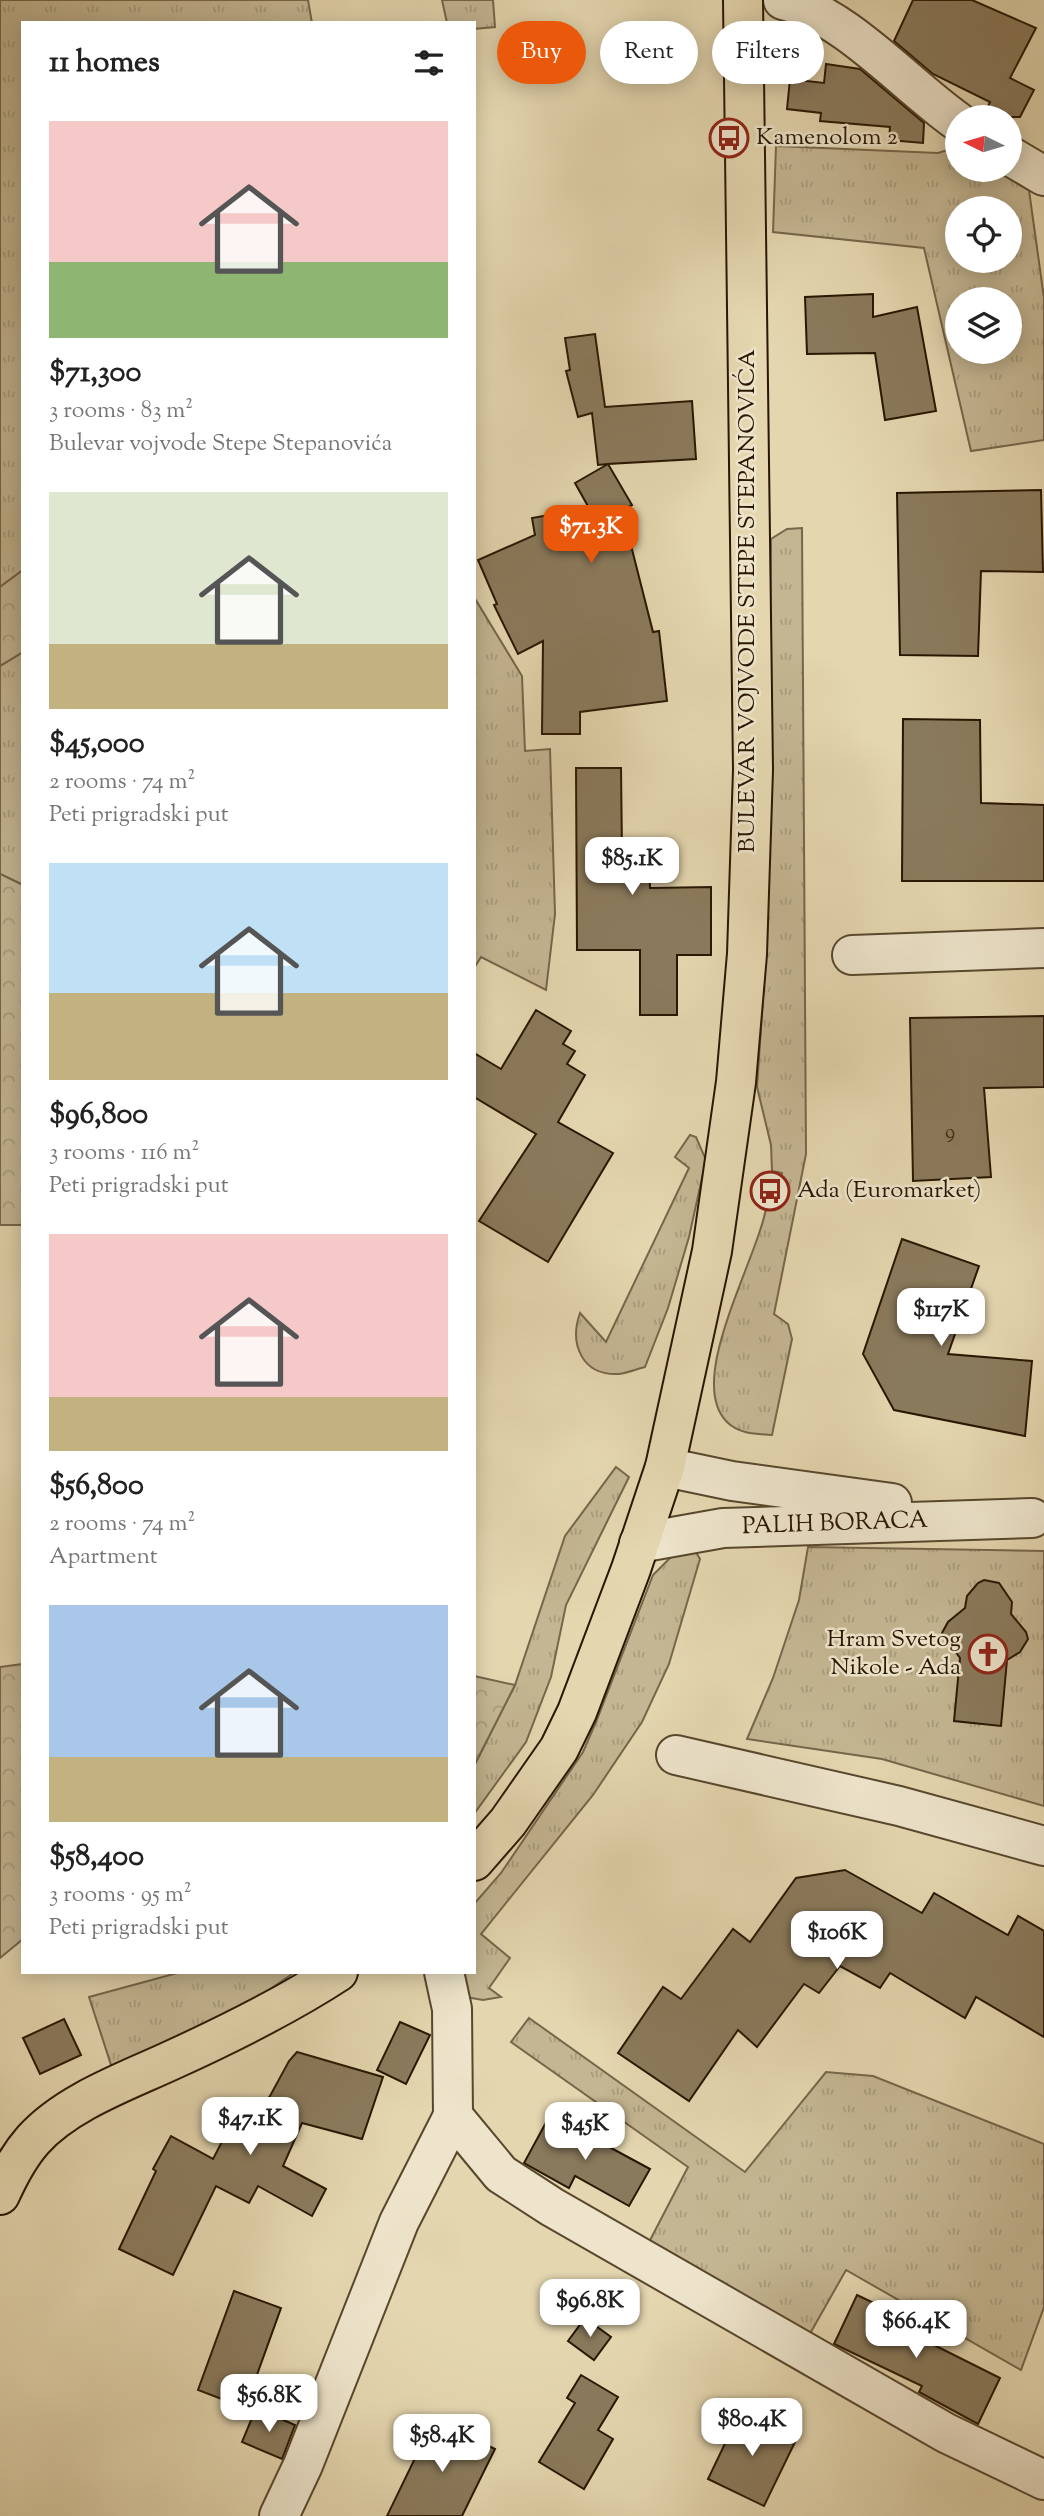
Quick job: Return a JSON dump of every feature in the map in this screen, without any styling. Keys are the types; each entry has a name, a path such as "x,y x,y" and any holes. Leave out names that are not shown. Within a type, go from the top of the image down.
{"main road":[{"name":"BULEVAR VOJVODE STEPE STEPANOVIĆA","path":"476,1859 508,1822 559,1749 581,1701 665,1467 712,1251 736,1082 747,954 754,713 743,0"},
{"path":"0,2195 12,2168 27,2148 62,2115 145,2071 267,2013 335,1974"}],"street":[{"path":"783,0 812,10 854,38 945,111"},
{"path":"1022,163 1044,176"},
{"path":"852,954 1044,948"},
{"name":"PALIH BORACA","path":"665,1467 810,1494 1038,1519"},
{"name":"PALIH BORACA","path":"639,1543 723,1528 1038,1519"},
{"path":"676,1755 899,1805 1044,1846"},
{"path":"279,2516 303,2465 399,2222 453,2116 452,2009 444,1974"},
{"path":"453,2116 501,2174 552,2207 946,2433 1044,2480"}],"green space":[{"path":"0,0 308,0 312,21 21,21 21,571 0,587"},
{"path":"442,0 493,0 495,27 476,29 476,21 447,21"},
{"path":"776,146 938,153 945,151 945,182 1022,182 1022,179 1028,183 1044,298 1044,440 971,451 951,364 1022,364 1022,287 945,287 945,339 924,248 773,232"},
{"path":"802,528 806,1154 774,1314 788,1324 792,1339 772,1435 742,1431 727,1422 716,1403 714,1378 728,1317 762,1226 767,1203 779,1201 782,1173 772,1171 771,1145 757,1087 767,941 771,539 787,529"},
{"path":"21,571 21,653 0,666 0,587"},
{"path":"476,600 522,676 525,751 550,749 555,914 546,990 481,957 476,965"},
{"path":"21,653 21,884 0,874 0,666"},
{"path":"0,874 21,884 21,1225 0,1225"},
{"path":"690,1135 696,1137 706,1160 689,1237 668,1308 645,1367 619,1374 596,1370 587,1364 578,1346 576,1336 580,1313 606,1342 689,1168 675,1157"},
{"path":"616,1467 629,1477 566,1605 551,1677 526,1742 476,1811 476,1762 515,1685 565,1536"},
{"path":"808,1547 1044,1551 1044,1806 882,1759 747,1739 773,1678 799,1600"},
{"path":"694,1549 700,1559 669,1664 642,1722 593,1795 481,1934 510,1958 489,1988 501,1997 483,2000 466,1997 460,1974 476,1974 476,1902 501,1873 583,1752 653,1575 673,1555"},
{"path":"21,1664 21,1941 0,1958 0,1667"},
{"path":"476,1676 515,1685 476,1762"},
{"path":"174,1974 292,1974 234,2014 113,2071 89,1997"},
{"path":"529,2018 745,2172 826,2072 873,2076 1044,2144 1044,2307 1021,2370 846,2270 803,2346 646,2248 688,2167 511,2042"}],"building":[{"path":"913,0 972,0 1036,28 1010,78 1034,90 1022,113 1022,105 989,105 990,102 933,74 894,41"},
{"path":"826,64 860,69 924,123 923,143 889,140 890,127 820,121 821,113 787,109 790,84 824,83"},
{"path":"873,294 873,317 917,307 936,411 885,420 875,353 807,354 805,297"},
{"path":"595,334 605,407 692,401 696,459 598,465 592,413 578,417 566,371 570,370 565,338"},
{"path":"608,464 632,505 622,510 653,632 659,631 667,701 580,712 580,734 542,734 543,641 518,654 494,605 497,604 478,560 535,535 532,518 589,508 575,483"},
{"path":"1041,490 1043,572 981,571 978,656 900,655 897,493"},
{"path":"903,719 980,720 981,803 1044,805 1044,881 902,881"},
{"path":"576,768 621,768 622,852 649,851 650,888 711,887 711,955 677,955 677,1015 640,1015 640,950 577,950"},
{"path":"536,1010 571,1031 563,1044 575,1051 567,1064 585,1075 558,1122 613,1153 548,1262 479,1221 536,1134 476,1098 476,1054 501,1069"},
{"path":"1044,1016 1044,1087 984,1088 991,1177 913,1181 910,1018"},
{"path":"902,1239 979,1266 948,1354 1032,1361 1025,1436 894,1410 863,1354"},
{"name":"Hram Svetog Nikole - Ada","path":"984,1580 999,1583 1012,1602 1011,1614 1026,1632 1028,1639 1020,1652 1007,1660 1001,1726 954,1721 960,1658 942,1633 948,1622 965,1608 967,1596"},
{"path":"845,1870 922,1913 934,1893 1008,1935 1018,1916 1044,1931 1044,2037 976,1997 965,2018 890,1973 880,1988 840,1966 819,1993 804,1984 757,2047 738,2030 689,2101 618,2053 663,1987 681,1999 733,1929 750,1942 796,1878"},
{"path":"64,2019 81,2055 40,2074 23,2038"},
{"path":"400,2022 430,2035 406,2084 377,2070"},
{"path":"297,2052 383,2077 362,2139 302,2123 283,2166 326,2189 312,2216 258,2186 249,2203 216,2186 173,2275 119,2249 156,2171 153,2169 171,2136 213,2159 226,2134 234,2139 270,2096 289,2061"},
{"path":"550,2115 650,2169 629,2206 575,2176 569,2188 524,2163"},
{"path":"234,2291 281,2308 245,2408 198,2390"},
{"path":"857,2295 905,2318 900,2328 1000,2378 978,2424 919,2392 922,2386 834,2344"},
{"path":"585,2318 611,2337 594,2360 568,2341"},
{"path":"581,2375 618,2397 598,2430 613,2439 584,2489 539,2462 575,2403 567,2398"},
{"path":"256,2408 295,2425 282,2459 242,2442"},
{"path":"741,2410 797,2438 764,2506 708,2479"},
{"path":"434,2419 495,2449 462,2516 387,2516"}],"place":[{"name":"Kamenolom 2","path":"729,138"},
{"name":"Ada (Euromarket)","path":"770,1191"},
{"name":"Hram Svetog Nikole - Ada","path":"988,1654"}]}
